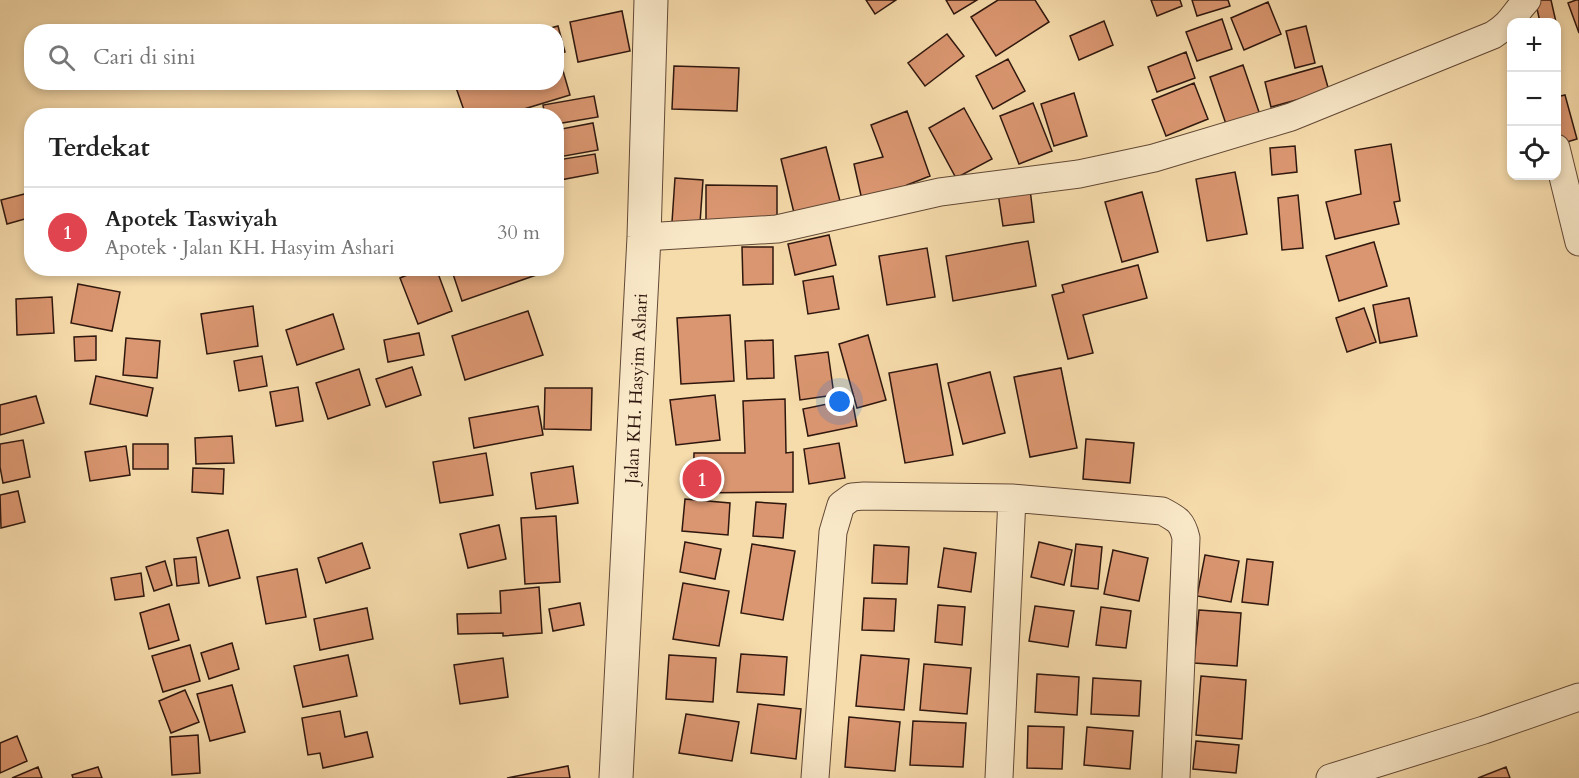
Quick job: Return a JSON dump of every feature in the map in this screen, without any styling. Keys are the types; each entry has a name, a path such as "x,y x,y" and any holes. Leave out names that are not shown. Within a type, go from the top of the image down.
{"street":[{"name":"Jalan KH. Hasyim Ashari","path":"616,778 644,237 651,0"},
{"path":"644,237 777,229 940,192 1079,174 1154,158 1291,117 1493,35 1525,9"},
{"path":"1561,165 1579,242"},
{"path":"815,778 833,532 841,505 852,497 864,496 1012,498 1162,511 1183,525 1186,538 1176,778"},
{"path":"999,778 1012,498"},
{"path":"1330,778 1484,730 1579,697"}],"building":[{"path":"866,0 896,0 875,14"},
{"path":"946,0 977,0 954,14"},
{"path":"998,0 1035,0 1049,22 996,56 971,17"},
{"path":"1151,0 1180,0 1182,6 1157,16"},
{"path":"1192,0 1228,0 1230,6 1197,16"},
{"path":"1535,0 1551,0 1555,18 1539,18"},
{"path":"1579,0 1579,33 1568,3"},
{"path":"1268,2 1281,34 1244,50 1231,18"},
{"path":"622,11 630,51 578,62 570,22"},
{"path":"1222,19 1232,49 1197,61 1186,32"},
{"path":"1104,21 1113,45 1079,60 1070,36"},
{"path":"1306,26 1315,63 1295,68 1286,31"},
{"path":"947,34 964,56 925,86 908,63"},
{"path":"1186,52 1195,78 1157,92 1148,67"},
{"path":"1008,59 1025,91 993,109 976,76"},
{"path":"1243,65 1260,115 1227,127 1210,77"},
{"path":"674,66 739,68 737,111 672,109"},
{"path":"1322,66 1329,91 1271,107 1265,82"},
{"path":"564,74 570,95 527,108 463,108 457,90 564,90"},
{"path":"1194,83 1208,119 1166,136 1152,100"},
{"path":"1074,93 1087,136 1054,146 1041,104"},
{"path":"1565,95 1577,139 1561,144 1561,126 1561,96"},
{"path":"594,96 598,117 564,123 564,108 544,108 543,105"},
{"path":"1033,103 1052,151 1019,164 1000,116"},
{"path":"964,108 992,159 956,178 929,128"},
{"path":"907,111 930,176 907,185 908,189 862,200 854,164 883,157 871,125"},
{"path":"593,123 598,150 564,156 564,128"},
{"path":"1391,144 1400,201 1394,202 1399,224 1335,239 1326,202 1361,194 1355,150"},
{"path":"1295,146 1297,172 1272,175 1270,148"},
{"path":"826,147 841,205 795,217 781,159"},
{"path":"595,154 598,173 564,179 564,159"},
{"path":"1235,172 1247,234 1207,241 1196,179"},
{"path":"675,178 703,180 700,223 672,222"},
{"path":"706,185 777,186 777,223 706,222"},
{"path":"1030,189 1034,222 1003,226 998,193"},
{"path":"1142,192 1158,252 1122,262 1105,202"},
{"path":"24,194 24,219 7,224 1,200"},
{"path":"1298,195 1303,248 1282,250 1278,198"},
{"path":"829,235 836,265 795,275 788,244"},
{"path":"1028,241 1036,286 953,301 946,256"},
{"path":"1374,242 1387,286 1339,301 1326,256"},
{"path":"742,247 773,247 773,284 743,285"},
{"path":"927,248 935,297 887,305 879,256"},
{"path":"1138,265 1147,298 1083,315 1093,353 1068,359 1052,295 1064,292 1062,285"},
{"path":"439,276 452,311 418,324 400,278"},
{"path":"454,276 533,276 462,301"},
{"path":"833,276 839,309 808,314 803,281"},
{"path":"78,284 120,292 112,331 71,323"},
{"path":"52,297 54,333 17,335 16,299"},
{"path":"1409,298 1417,336 1380,343 1373,305"},
{"path":"253,306 258,346 207,354 201,314"},
{"path":"1364,308 1376,342 1347,352 1336,318"},
{"path":"528,311 543,355 465,380 452,336"},
{"path":"333,314 344,349 297,365 286,330"},
{"path":"730,315 734,381 681,384 677,318"},
{"path":"419,333 424,355 388,362 384,340"},
{"path":"868,335 886,400 857,408 839,344"},
{"path":"96,336 96,360 75,361 74,337"},
{"path":"126,338 160,341 157,378 123,375"},
{"path":"773,340 774,378 747,379 745,341"},
{"path":"828,352 834,395 800,400 795,356"},
{"path":"262,356 267,386 239,391 234,361"},
{"path":"937,364 953,455 905,463 889,373"},
{"path":"412,367 421,395 386,407 376,379"},
{"path":"1061,368 1077,448 1030,457 1014,377"},
{"path":"359,369 370,405 328,419 316,383"},
{"path":"990,372 1005,433 963,444 948,383"},
{"path":"96,376 153,388 147,416 90,404"},
{"path":"298,387 303,421 276,426 270,392"},
{"path":"545,388 592,388 591,430 544,429"},
{"path":"715,395 720,440 676,445 670,400"},
{"path":"36,396 44,423 0,435 0,405"},
{"path":"785,399 786,453 793,452 793,492 693,493 694,453 745,453 743,401"},
{"path":"852,399 857,426 808,436 803,409"},
{"path":"538,406 543,435 474,448 469,418"},
{"path":"232,436 234,463 196,464 195,438"},
{"path":"1086,439 1134,443 1130,483 1083,479"},
{"path":"23,440 30,477 3,483 0,444"},
{"path":"839,443 845,478 809,484 804,449"},
{"path":"133,444 168,444 168,469 133,469"},
{"path":"126,446 130,475 90,481 85,452"},
{"path":"486,453 493,495 440,503 433,462"},
{"path":"573,466 578,503 536,509 531,473"},
{"path":"193,468 224,469 223,494 192,492"},
{"path":"18,491 25,522 1,528 0,495"},
{"path":"685,499 730,503 728,535 682,531"},
{"path":"756,502 786,504 783,538 753,536"},
{"path":"556,516 560,582 525,584 521,518"},
{"path":"499,525 506,559 468,568 460,534"},
{"path":"228,530 240,578 209,586 197,538"},
{"path":"685,542 721,549 715,579 680,572"},
{"path":"1039,542 1072,550 1064,585 1031,577"},
{"path":"362,543 370,568 326,583 318,558"},
{"path":"752,544 795,551 783,620 741,613"},
{"path":"1076,544 1102,547 1098,589 1071,586"},
{"path":"874,545 909,547 907,584 872,583"},
{"path":"944,548 976,553 971,592 938,587"},
{"path":"1113,550 1148,558 1139,601 1104,594"},
{"path":"1205,555 1239,561 1231,602 1197,596"},
{"path":"196,557 199,583 177,586 174,559"},
{"path":"1247,559 1273,562 1268,605 1242,602"},
{"path":"165,561 172,585 154,591 146,567"},
{"path":"297,569 306,617 266,624 257,577"},
{"path":"141,573 144,596 115,600 111,578"},
{"path":"683,583 729,591 719,646 673,639"},
{"path":"539,587 542,633 503,636 503,633 458,634 457,614 501,613 500,591"},
{"path":"864,598 896,599 894,631 862,630"},
{"path":"580,603 584,625 553,631 549,609"},
{"path":"169,604 179,640 149,649 140,613"},
{"path":"938,605 965,607 962,645 935,642"},
{"path":"1035,606 1074,611 1068,647 1029,641"},
{"path":"1101,607 1131,611 1126,648 1096,645"},
{"path":"367,608 373,639 320,650 314,619"},
{"path":"1199,610 1241,613 1237,666 1194,663"},
{"path":"232,643 239,669 209,679 201,653"},
{"path":"190,645 200,681 163,692 152,656"},
{"path":"741,654 787,657 784,695 737,692"},
{"path":"348,655 357,696 303,707 294,666"},
{"path":"669,655 716,658 713,702 666,699"},
{"path":"861,655 909,659 904,710 856,706"},
{"path":"503,658 508,697 460,704 454,665"},
{"path":"924,664 971,668 967,714 920,710"},
{"path":"1037,674 1079,677 1077,715 1035,712"},
{"path":"1201,676 1246,680 1242,739 1196,735"},
{"path":"1093,678 1141,681 1139,716 1091,714"},
{"path":"232,685 245,732 210,741 197,694"},
{"path":"185,690 199,722 171,733 159,701"},
{"path":"758,704 801,709 796,759 751,753"},
{"path":"340,711 345,737 367,732 373,757 323,768 320,753 308,755 302,718"},
{"path":"686,714 739,722 732,761 679,753"},
{"path":"849,717 900,722 895,771 845,767"},
{"path":"913,721 966,723 963,767 910,765"},
{"path":"1028,726 1064,727 1062,769 1027,768"},
{"path":"1087,727 1133,731 1130,769 1084,765"},
{"path":"198,735 200,773 172,775 170,737"},
{"path":"17,736 27,761 0,773 0,743"},
{"path":"1196,741 1239,745 1236,773 1193,769"},
{"path":"568,766 570,778 507,778"},
{"path":"38,767 42,778 12,778"},
{"path":"98,767 102,778 73,778 72,775"},
{"path":"1506,767 1510,778 1478,778"}],"place":[{"name":"Apotek Taswiyah","path":"702,479"}]}
